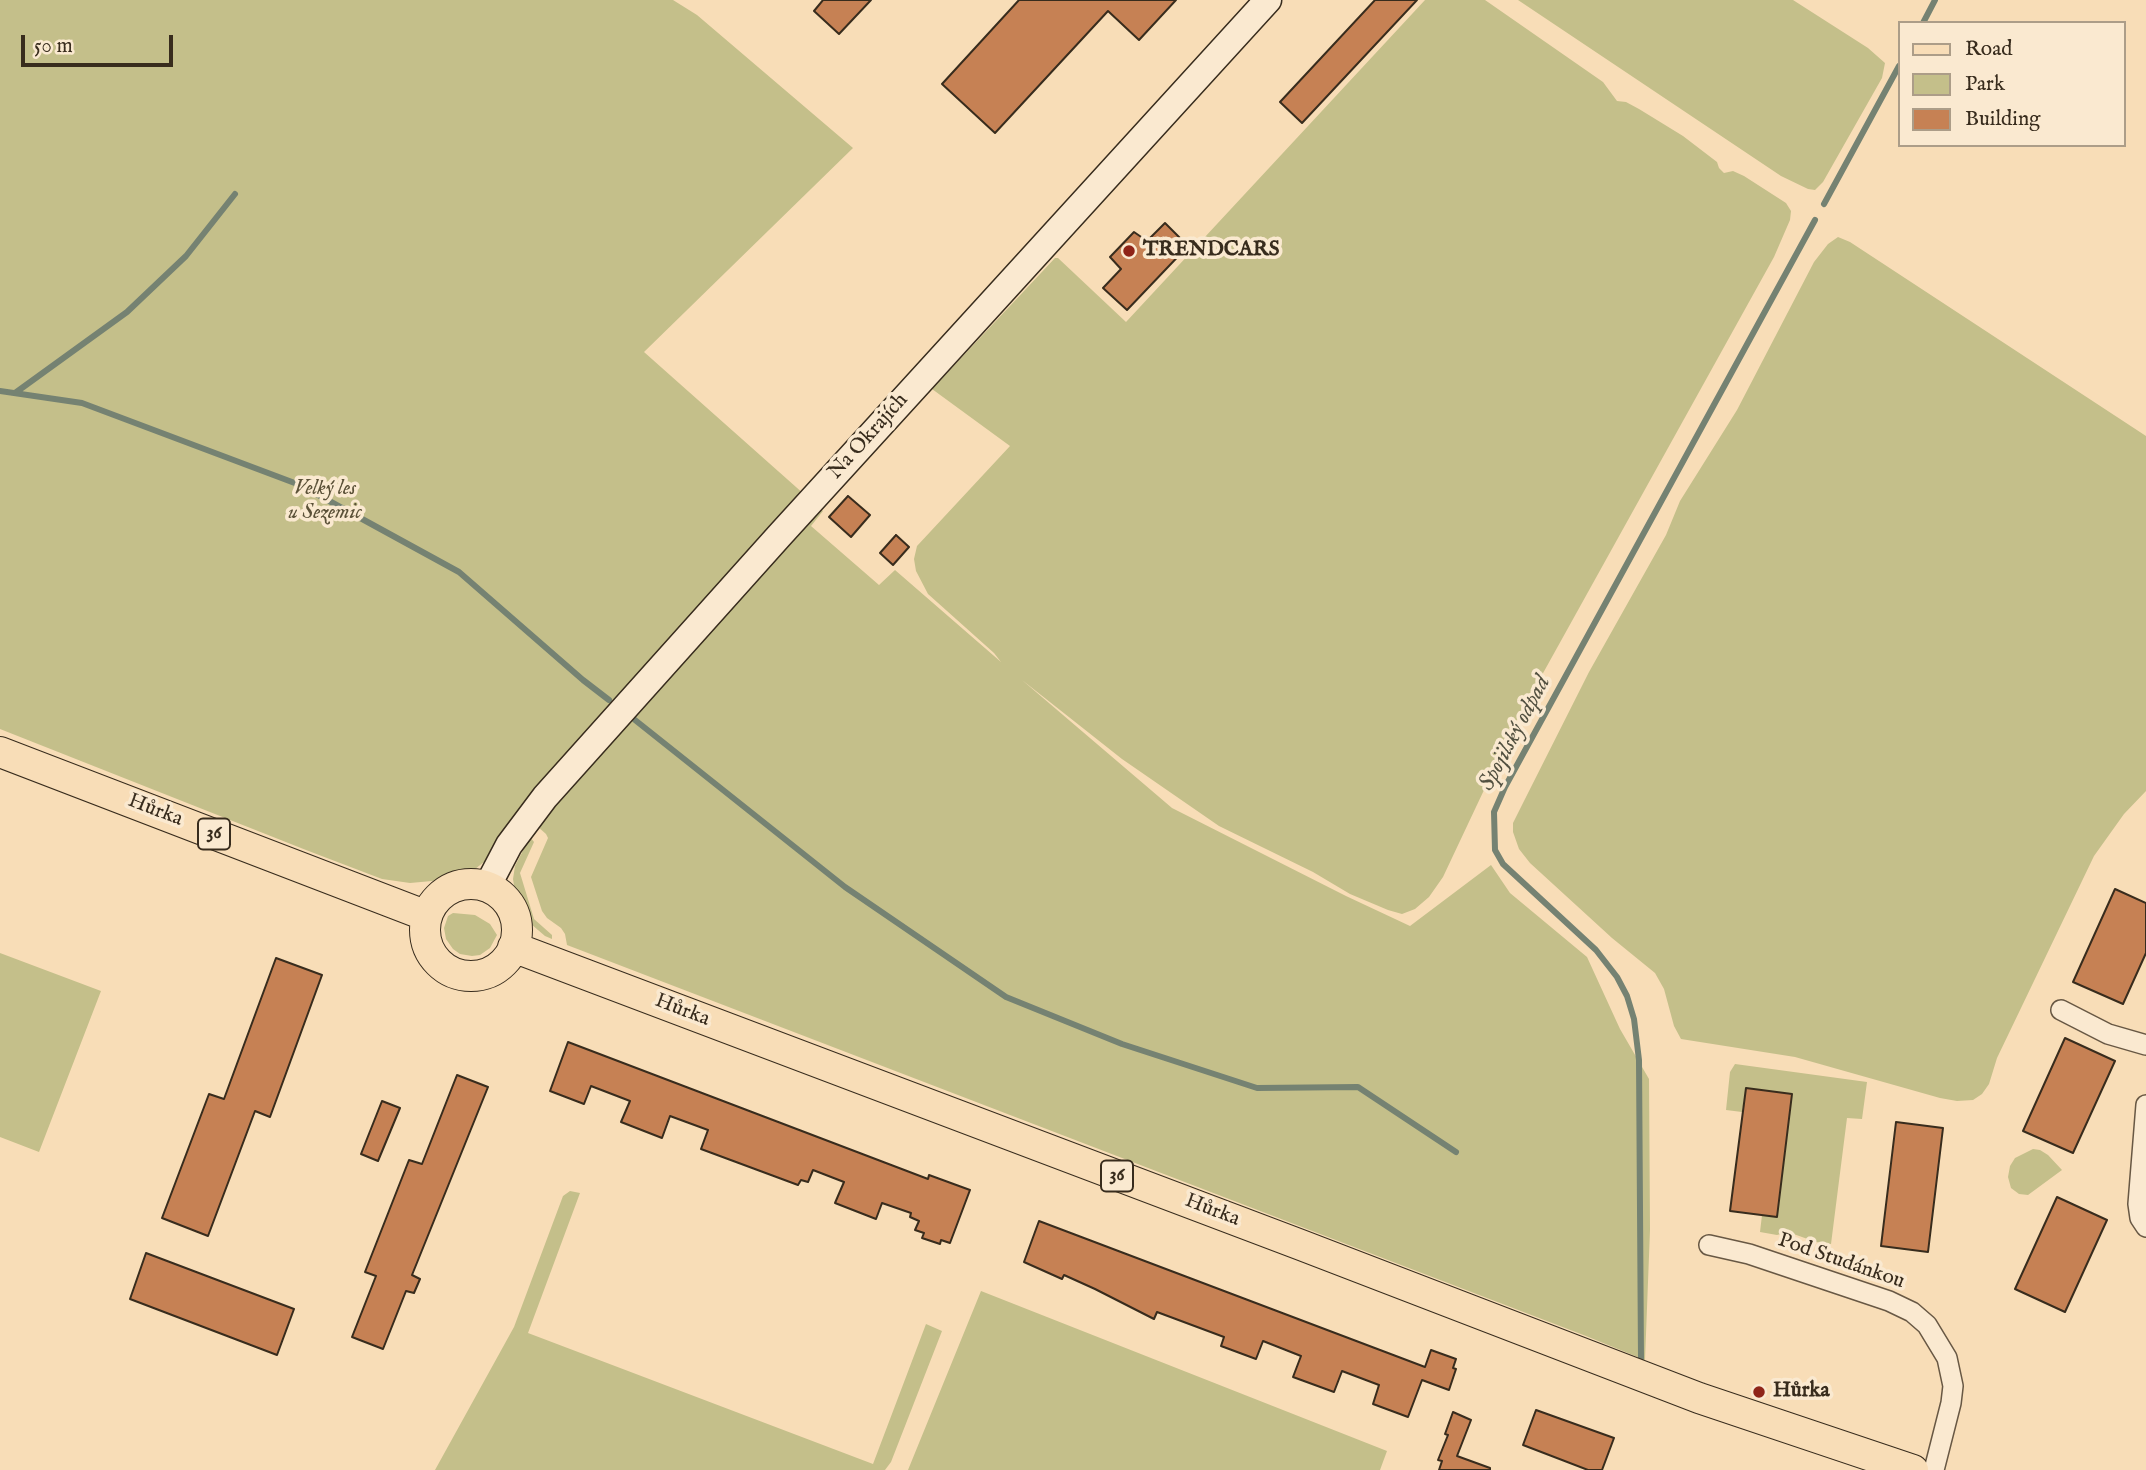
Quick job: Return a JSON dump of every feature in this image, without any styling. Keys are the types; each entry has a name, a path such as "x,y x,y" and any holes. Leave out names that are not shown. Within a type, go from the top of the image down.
{"main road":[{"name":"Hůrka","path":"0,752 427,916"},
{"path":"470,884 487,887 503,898 513,911 516,927 513,947 505,961 487,973 471,976 454,973 438,962 429,949 425,933 427,916 437,899 454,887 470,884"},
{"name":"Hůrka","path":"513,947 1688,1394 1913,1470"}],"street":[{"name":"Na Okrajích","path":"487,887 516,833 545,797 862,444 1268,0"},
{"path":"2061,1010 2108,1034 2146,1045"},
{"path":"2146,1105 2138,1212 2146,1227"},
{"name":"Pod Studánkou","path":"1709,1245 1749,1254 1889,1301 1912,1312 1927,1325 1947,1358 1953,1386 1934,1470"}],"green space":[{"name":"Velký les u Sezemic","path":"0,0 673,0 697,15 853,148 644,352 823,511 811,526 879,585 895,570 1001,662 928,594 916,571 914,559 917,546 1010,446 932,389 1055,258 1126,322 1425,0 1485,0 1603,82 1617,101 1626,102 1683,136 1717,162 1724,173 1733,171 1744,176 1786,203 1791,211 1790,220 1774,257 1517,720 1443,877 1429,897 1415,909 1402,914 1350,894 1313,872 1219,826 1122,759 1022,680 1172,808 1346,896 1410,926 1491,865 1510,893 1587,957 1620,1029 1649,1079 1650,1230 1645,1360 567,945 561,928 542,911 531,877 548,838 537,826 570,752 512,818 484,862 475,869 443,880 410,883 382,879 0,729"},
{"path":"1518,0 1793,0 1868,48 1885,63 1882,78 1823,182 1815,190 1808,189 1781,176"},
{"path":"1838,237 1850,242 2146,436 2146,791 2124,814 2094,856 1997,1058 1989,1084 1982,1094 1973,1100 1940,1098 1795,1057 1681,1039 1674,1026 1664,989 1655,973 1612,938 1530,863 1519,849 1513,832 1513,823 1589,672 1666,535 1680,501 1737,410 1814,262 1828,244"},
{"path":"530,837 534,842 520,873 534,919 552,935 552,939 531,924 515,892 515,866"},
{"path":"453,913 475,915 490,924 497,935 490,948 480,955 472,956 460,954 453,949 446,939 444,928 448,916"},
{"path":"0,953 101,991 39,1152 0,1137"},
{"path":"1735,1064 1867,1082 1862,1119 1847,1118 1831,1244 1816,1242 1788,1232 1777,1235 1760,1232 1762,1215 1777,1217 1792,1094 1746,1088 1742,1112 1726,1110 1730,1072"},
{"path":"2033,1149 2048,1155 2062,1170 2028,1195 2019,1194 2011,1188 2008,1177 2010,1166 2015,1158"},
{"path":"570,1191 580,1193 528,1333 873,1464 926,1324 942,1331 891,1462 885,1470 435,1470 514,1327 563,1196"},
{"path":"981,1291 1387,1451 1380,1470 908,1470"}],"building":[{"path":"823,0 871,0 839,34 814,11"},
{"path":"1019,0 1176,0 1139,40 1108,11 995,133 942,84"},
{"path":"1375,0 1417,0 1302,123 1280,102"},
{"path":"1165,223 1188,246 1127,310 1103,288 1121,269 1110,257 1134,232 1147,241"},
{"path":"848,496 870,515 851,537 829,517"},
{"path":"896,535 909,547 893,565 880,553"},
{"path":"2115,889 2146,903 2146,953 2123,1004 2073,982"},
{"path":"276,958 322,975 270,1117 255,1111 208,1236 162,1218 209,1094 224,1099"},
{"path":"2065,1038 2115,1061 2073,1153 2023,1131"},
{"path":"568,1042 928,1179 929,1175 970,1190 950,1243 941,1240 940,1244 922,1238 924,1233 915,1230 919,1221 910,1217 911,1213 882,1203 876,1219 835,1203 844,1182 813,1170 808,1182 801,1180 798,1185 701,1149 708,1130 670,1116 662,1138 621,1122 630,1101 591,1086 584,1104 550,1091"},
{"path":"457,1075 488,1087 412,1275 420,1279 414,1293 406,1291 383,1349 352,1337 376,1276 365,1272 409,1160 422,1164"},
{"path":"1746,1088 1792,1094 1777,1217 1730,1211"},
{"path":"382,1101 400,1108 378,1161 361,1154"},
{"path":"1896,1122 1943,1128 1928,1252 1881,1246"},
{"path":"2057,1197 2107,1220 2065,1312 2015,1289"},
{"path":"1039,1221 1425,1367 1431,1350 1456,1359 1453,1368 1456,1369 1449,1390 1422,1380 1408,1417 1373,1404 1379,1385 1342,1371 1334,1392 1293,1377 1301,1356 1263,1341 1256,1359 1221,1346 1224,1337 1157,1312 1154,1319 1064,1275 1062,1279 1024,1262"},
{"path":"146,1253 294,1309 277,1355 130,1299"},
{"path":"1536,1410 1614,1438 1602,1470 1588,1470 1523,1445"},
{"path":"1453,1412 1471,1420 1457,1456 1490,1470 1439,1470 1442,1461 1438,1460"}],"waterway":[{"name":"Spojilský odpad","path":"1924,21 1935,0"},
{"name":"Spojilský odpad","path":"1824,204 1898,68"},
{"path":"15,393 127,312 186,256 235,194"},
{"name":"Spojilský odpad","path":"1641,1358 1639,1060 1634,1019 1627,996 1617,977 1596,950 1503,864 1495,850 1494,812 1505,787 1815,220"},
{"path":"0,391 82,403 300,485 459,572 609,700"},
{"path":"635,720 845,887 1006,997 1122,1044 1257,1088 1358,1087 1456,1152"}],"place":[{"name":"TRENDCARS","path":"1129,251"},
{"name":"Hůrka","path":"1759,1392"}]}
